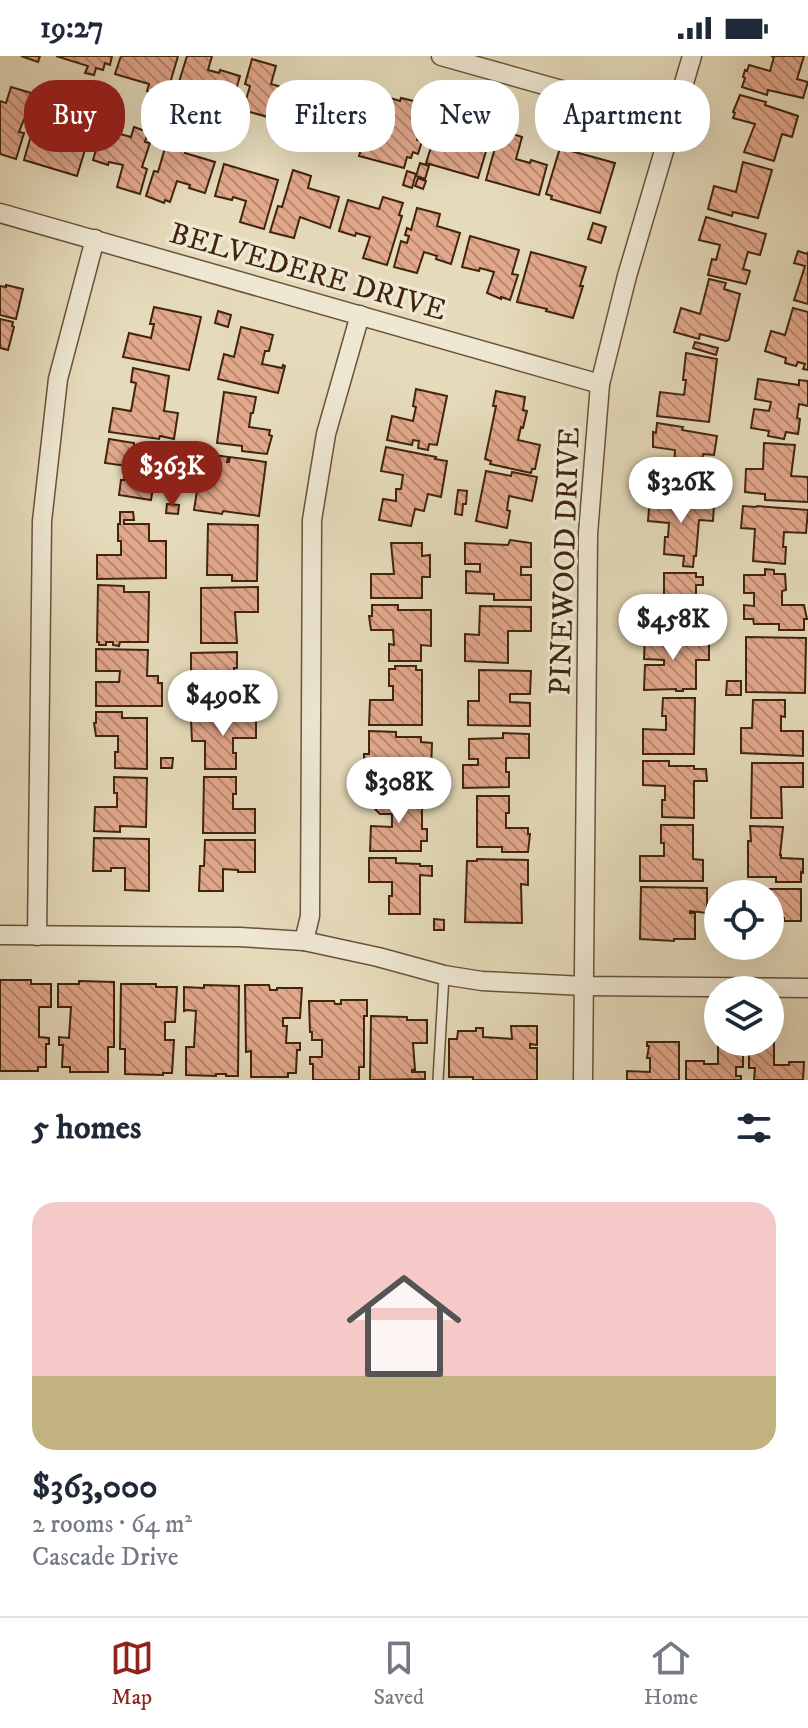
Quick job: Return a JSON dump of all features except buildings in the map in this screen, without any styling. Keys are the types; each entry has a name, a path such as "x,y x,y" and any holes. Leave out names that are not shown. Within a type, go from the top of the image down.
{"street":[{"path":"441,56 535,82"},
{"name":"PINEWOOD DRIVE","path":"685,80 692,56"},
{"name":"PINEWOOD DRIVE","path":"583,1080 588,534 600,384 663,152"},
{"name":"BELVEDERE DRIVE","path":"0,213 600,384"},
{"path":"37,936 42,521 58,379 95,239"},
{"path":"304,941 310,916 312,520 326,434 360,315"},
{"path":"0,935 240,937 304,941 444,975 482,981 584,986 808,988"}],"lane":[{"path":"438,1080 444,975"}]}
